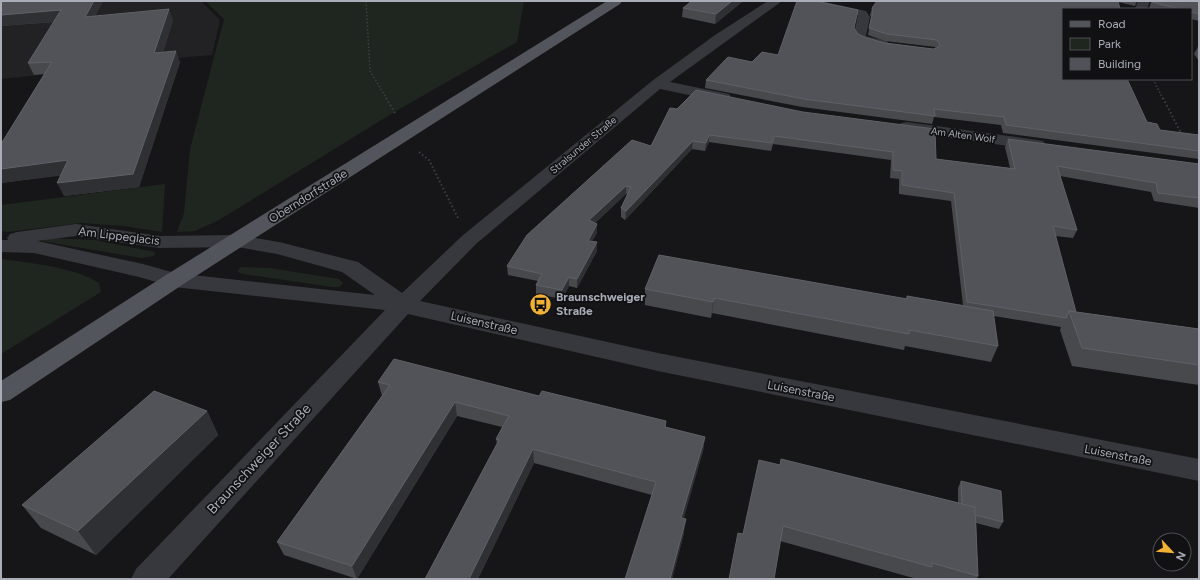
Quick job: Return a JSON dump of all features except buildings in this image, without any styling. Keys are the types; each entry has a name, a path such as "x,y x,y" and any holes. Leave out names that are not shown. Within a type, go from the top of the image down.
{"main road":[{"name":"Oberndorfstraße","path":"1,393 174,280 616,1"}],"street":[{"name":"Stralsunder Straße","path":"404,305 469,240 657,84 720,38 776,1"},
{"path":"657,84 742,101"},
{"name":"Am Alten Wolf","path":"888,125 1052,147"},
{"name":"Am Lippeglacis","path":"1,240 76,230 160,242 237,241"},
{"name":"Luisenstraße","path":"237,241 279,248 350,267 404,305"},
{"name":"Am Lippeglacis","path":"1,246 34,247 143,270 174,280"},
{"name":"Luisenstraße","path":"174,280 404,305 658,362 1199,470"},
{"name":"Braunschweiger Straße","path":"147,579 404,305"}],"lane":[{"path":"804,1 862,13 864,17 860,34 861,38 876,43 892,45"}],"path":[{"path":"1154,80 1183,138"}],"shaded area":[{"path":"1,1 201,1 220,20 212,55 164,59 157,63 1,79"}],"green space":[{"path":"205,1 524,1 517,42 396,111 219,220 195,231 177,232 184,213 190,149 224,19"},
{"path":"165,184 162,232 124,226 81,223 8,232 1,231 1,205"},
{"path":"46,238 95,240 155,252 154,256 141,258 41,241"},
{"path":"1,259 52,266 78,273 99,283 101,292 1,354"},
{"path":"240,267 270,268 339,279 343,283 339,287 332,287 243,274 238,272"}],"place":[{"name":"Braunschweiger Straße","path":"541,304"}]}
